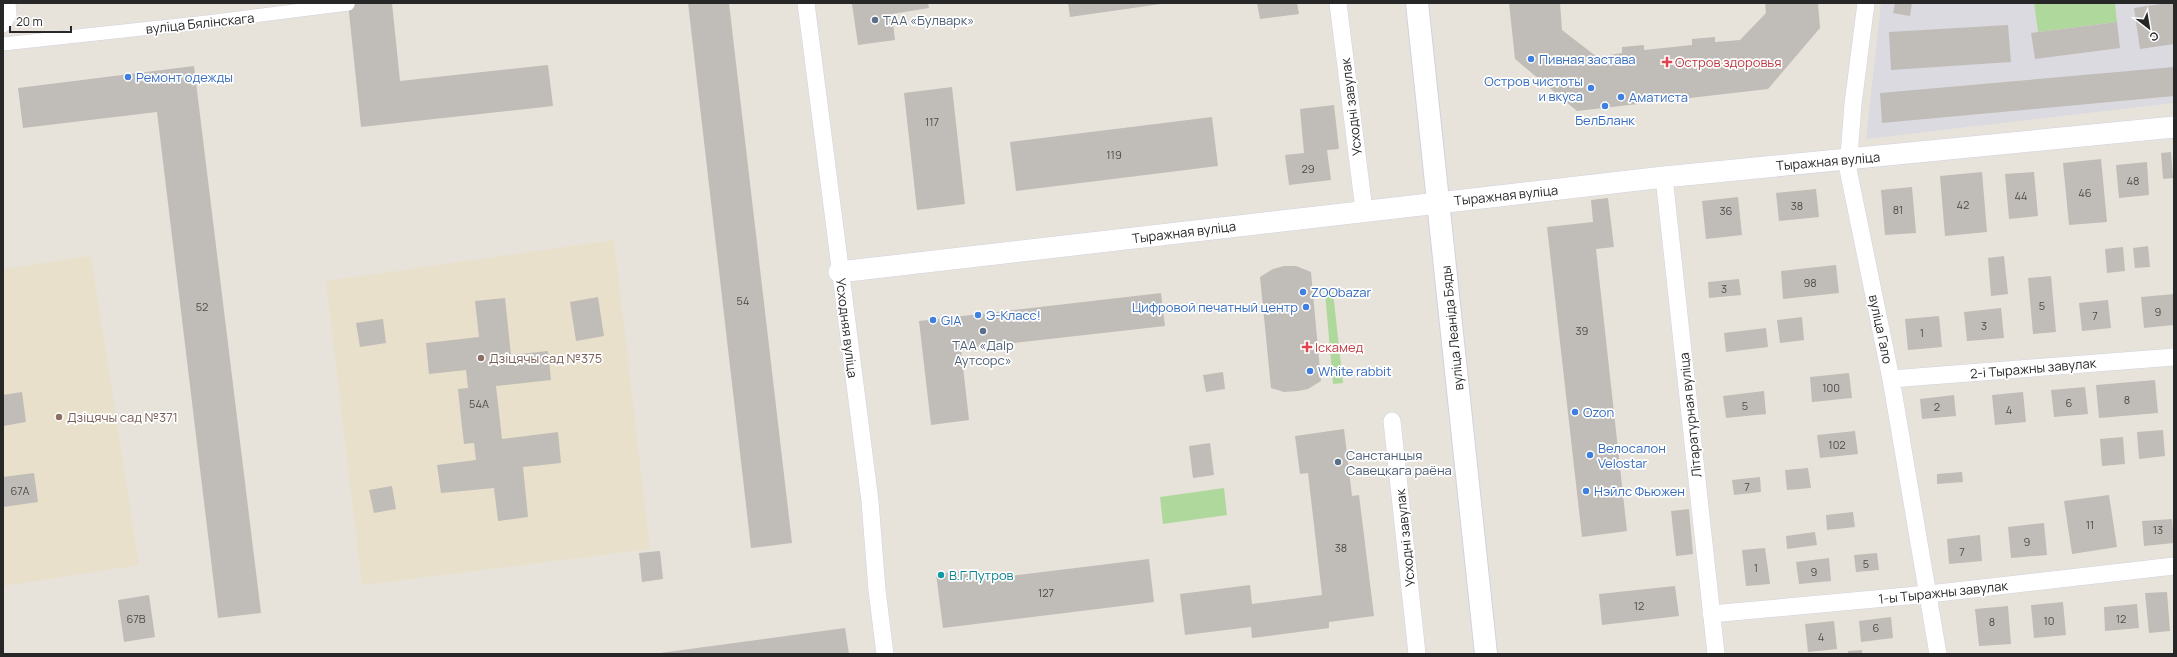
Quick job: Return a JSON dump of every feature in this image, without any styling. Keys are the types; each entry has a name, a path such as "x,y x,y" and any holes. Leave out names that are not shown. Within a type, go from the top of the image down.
{"main road":[{"name":"вуліца Леаніда Бяды","path":"1417,3 1486,654"}],"street":[{"path":"3,24 8,14 7,3"},
{"name":"Усходняя вуліца","path":"806,3 839,272 870,501 877,590 885,654"},
{"name":"Усходні завулак","path":"1338,3 1364,210"},
{"name":"вуліца Гало","path":"1866,3 1848,169 1891,379 1929,594 1938,654"},
{"name":"вуліца Бялінскага","path":"3,44 207,22 348,4"},
{"name":"Тыражная вуліца","path":"839,272 1364,210 1664,177 2174,127"},
{"name":"Літаратурная вуліца","path":"1664,177 1716,654"},
{"name":"2-і Тыражны завулак","path":"1891,379 2174,357"},
{"name":"Усходні завулак","path":"1392,421 1417,654"},
{"name":"1-ы Тыражны завулак","path":"1711,614 1929,594 2174,566"}],"shaded area":[{"path":"1881,3 2034,3 2038,32 2117,22 2115,3 2174,3 2174,103 1866,139"},
{"name":"Дзіцячы сад №375","path":"614,240 650,549 362,585 326,281"},
{"name":"Дзіцячы сад №371","path":"91,256 139,565 3,586 3,269"}],"green space":[{"path":"2034,3 2115,3 2117,22 2038,32"},
{"path":"1333,292 1343,383 1333,384 1325,293"},
{"path":"1224,488 1227,515 1163,524 1160,497"}],"building":[{"path":"348,3 392,3 400,81 548,65 553,106 361,127"},
{"path":"688,3 729,3 792,543 751,548"},
{"path":"928,3 929,8 892,14 895,40 858,45 852,4"},
{"path":"1068,3 1161,3 1161,4 1070,17"},
{"path":"1257,3 1297,3 1299,14 1260,19"},
{"path":"1509,3 1560,3 1562,30 1597,57 1622,53 1622,47 1644,45 1644,50 1692,45 1692,39 1715,37 1715,42 1740,40 1766,13 1765,3 1818,3 1820,28 1768,89 1577,111 1515,59"},
{"path":"1895,3 1912,3 1910,16 1893,13"},
{"path":"2174,3 2174,44 2140,49 2134,8"},
{"path":"2117,22 2120,48 2035,59 2031,33"},
{"path":"2008,25 2011,62 1891,70 1889,32"},
{"path":"194,66 261,613 218,618 157,112 23,128 18,88"},
{"path":"2174,67 2174,96 1882,123 1880,93"},
{"path":"952,87 965,204 917,210 904,93"},
{"path":"1334,105 1339,149 1327,150 1331,180 1289,185 1285,155 1304,153 1300,109"},
{"path":"1212,117 1218,166 1016,191 1010,142"},
{"path":"2171,152 2173,178 2163,179 2161,153"},
{"path":"2101,159 2107,222 2069,225 2063,163"},
{"path":"2147,162 2149,195 2119,198 2116,165"},
{"path":"1982,172 1987,232 1945,236 1940,176"},
{"path":"2034,172 2038,216 2009,219 2005,174"},
{"path":"1912,187 1916,233 1885,235 1881,190"},
{"path":"1816,189 1819,217 1779,221 1776,193"},
{"path":"1738,197 1742,235 1706,239 1702,201"},
{"path":"1608,198 1614,247 1596,249 1627,531 1582,537 1547,227 1593,222 1591,200"},
{"path":"2148,246 2150,267 2135,268 2133,248"},
{"path":"2123,247 2125,271 2107,273 2105,249"},
{"path":"2004,256 2008,294 1991,296 1988,258"},
{"path":"1836,265 1839,293 1783,299 1781,271"},
{"path":"1284,266 1296,266 1311,272 1321,381 1308,389 1284,392 1271,388 1260,277 1273,269"},
{"path":"2051,276 2056,332 2033,334 2028,278"},
{"path":"1739,279 1741,295 1709,298 1708,282"},
{"path":"1161,293 1165,326 961,349 969,420 931,425 919,321"},
{"path":"2174,294 2174,325 2144,328 2141,297"},
{"path":"598,297 604,336 576,341 570,302"},
{"path":"505,298 511,355 548,351 551,380 496,386 502,439 558,432 561,463 523,467 528,517 498,521 494,488 441,493 437,465 476,460 474,443 464,444 461,418 458,389 468,388 466,370 429,374 426,343 479,337 475,301"},
{"path":"2108,300 2111,328 2082,331 2079,303"},
{"path":"2001,308 2004,338 1967,341 1964,312"},
{"path":"1939,316 1942,347 1908,350 1905,319"},
{"path":"1802,317 1804,340 1780,343 1777,320"},
{"path":"383,319 386,343 360,347 356,323"},
{"path":"1766,328 1768,347 1726,352 1724,333"},
{"path":"1223,372 1225,389 1206,392 1203,375"},
{"path":"1849,373 1852,398 1812,402 1810,377"},
{"path":"2155,380 2158,413 2099,418 2096,385"},
{"path":"2085,387 2088,414 2054,417 2051,390"},
{"path":"1764,391 1766,414 1726,418 1723,396"},
{"path":"22,392 26,422 3,426 3,395"},
{"path":"2023,392 2026,422 1995,425 1992,395"},
{"path":"1954,395 1956,416 1922,419 1920,399"},
{"path":"1344,429 1352,496 1359,495 1374,616 1329,622 1329,628 1252,638 1251,627 1185,635 1180,594 1250,585 1252,604 1322,595 1308,473 1300,474 1295,436"},
{"path":"2163,430 2165,456 2139,459 2137,432"},
{"path":"1855,431 1858,454 1820,458 1817,435"},
{"path":"2123,437 2125,464 2102,466 2100,439"},
{"path":"1210,443 1214,475 1193,478 1189,446"},
{"path":"1808,468 1811,488 1787,490 1785,470"},
{"path":"1962,472 1963,482 1937,484 1937,474"},
{"path":"34,473 38,502 3,507 3,477"},
{"path":"1760,477 1761,492 1734,495 1732,480"},
{"path":"392,486 396,509 374,513 369,490"},
{"path":"2109,495 2117,547 2072,554 2064,501"},
{"path":"1689,509 1693,554 1676,556 1671,511"},
{"path":"1853,512 1855,527 1827,530 1826,515"},
{"path":"2172,519 2174,543 2144,546 2142,521"},
{"path":"2044,523 2047,555 2011,558 2008,527"},
{"path":"1815,532 1817,545 1787,549 1786,536"},
{"path":"1980,535 1982,561 1949,564 1947,539"},
{"path":"1765,548 1770,584 1746,586 1742,550"},
{"path":"660,551 663,579 642,582 639,553"},
{"path":"1877,553 1879,570 1856,572 1854,555"},
{"path":"1829,558 1831,581 1799,584 1796,562"},
{"path":"1149,559 1154,602 943,628 936,574 968,570 969,581"},
{"path":"1675,586 1679,616 1602,625 1599,594"},
{"path":"2167,592 2170,631 2149,633 2145,593"},
{"path":"149,595 155,637 124,642 118,600"},
{"path":"2063,602 2066,635 2034,638 2031,605"},
{"path":"2137,604 2139,628 2105,631 2104,607"},
{"path":"2008,606 2011,644 1979,646 1975,609"},
{"path":"1891,617 1893,638 1861,642 1859,621"},
{"path":"1834,621 1837,649 1808,652 1805,624"},
{"path":"845,628 849,654 660,654 660,653"},
{"path":"1862,650 1862,654 1848,654 1848,651"}],"tunnel":[{"path":"348,4 362,3"}],"place":[{"name":"ТАА «Булварк»","path":"875,20"},
{"name":"Пивная застава","path":"1531,59"},
{"name":"Остров здоровья","path":"1667,62"},
{"name":"Ремонт одежды","path":"128,77"},
{"name":"Остров чистоты и вкуса","path":"1591,88"},
{"name":"Аматиста","path":"1621,97"},
{"name":"БелБланк","path":"1605,106"},
{"name":"ZOObazar","path":"1303,292"},
{"name":"Цифровой печатный центр","path":"1306,307"},
{"name":"Э-Класс!","path":"978,315"},
{"name":"GIA","path":"933,320"},
{"name":"ТАА «ДаІр Аутсорс»","path":"983,331"},
{"name":"Іскамед","path":"1307,347"},
{"name":"Дзіцячы сад №375","path":"481,358"},
{"name":"White rabbit","path":"1310,371"},
{"name":"Ozon","path":"1575,412"},
{"name":"Дзіцячы сад №371","path":"59,417"},
{"name":"Велосалон Velostar","path":"1590,455"},
{"name":"Санстанцыя Савецкага раёна","path":"1338,462"},
{"name":"Нэйлс Фьюжен","path":"1586,491"},
{"name":"В.Г.Путров","path":"941,575"}]}
